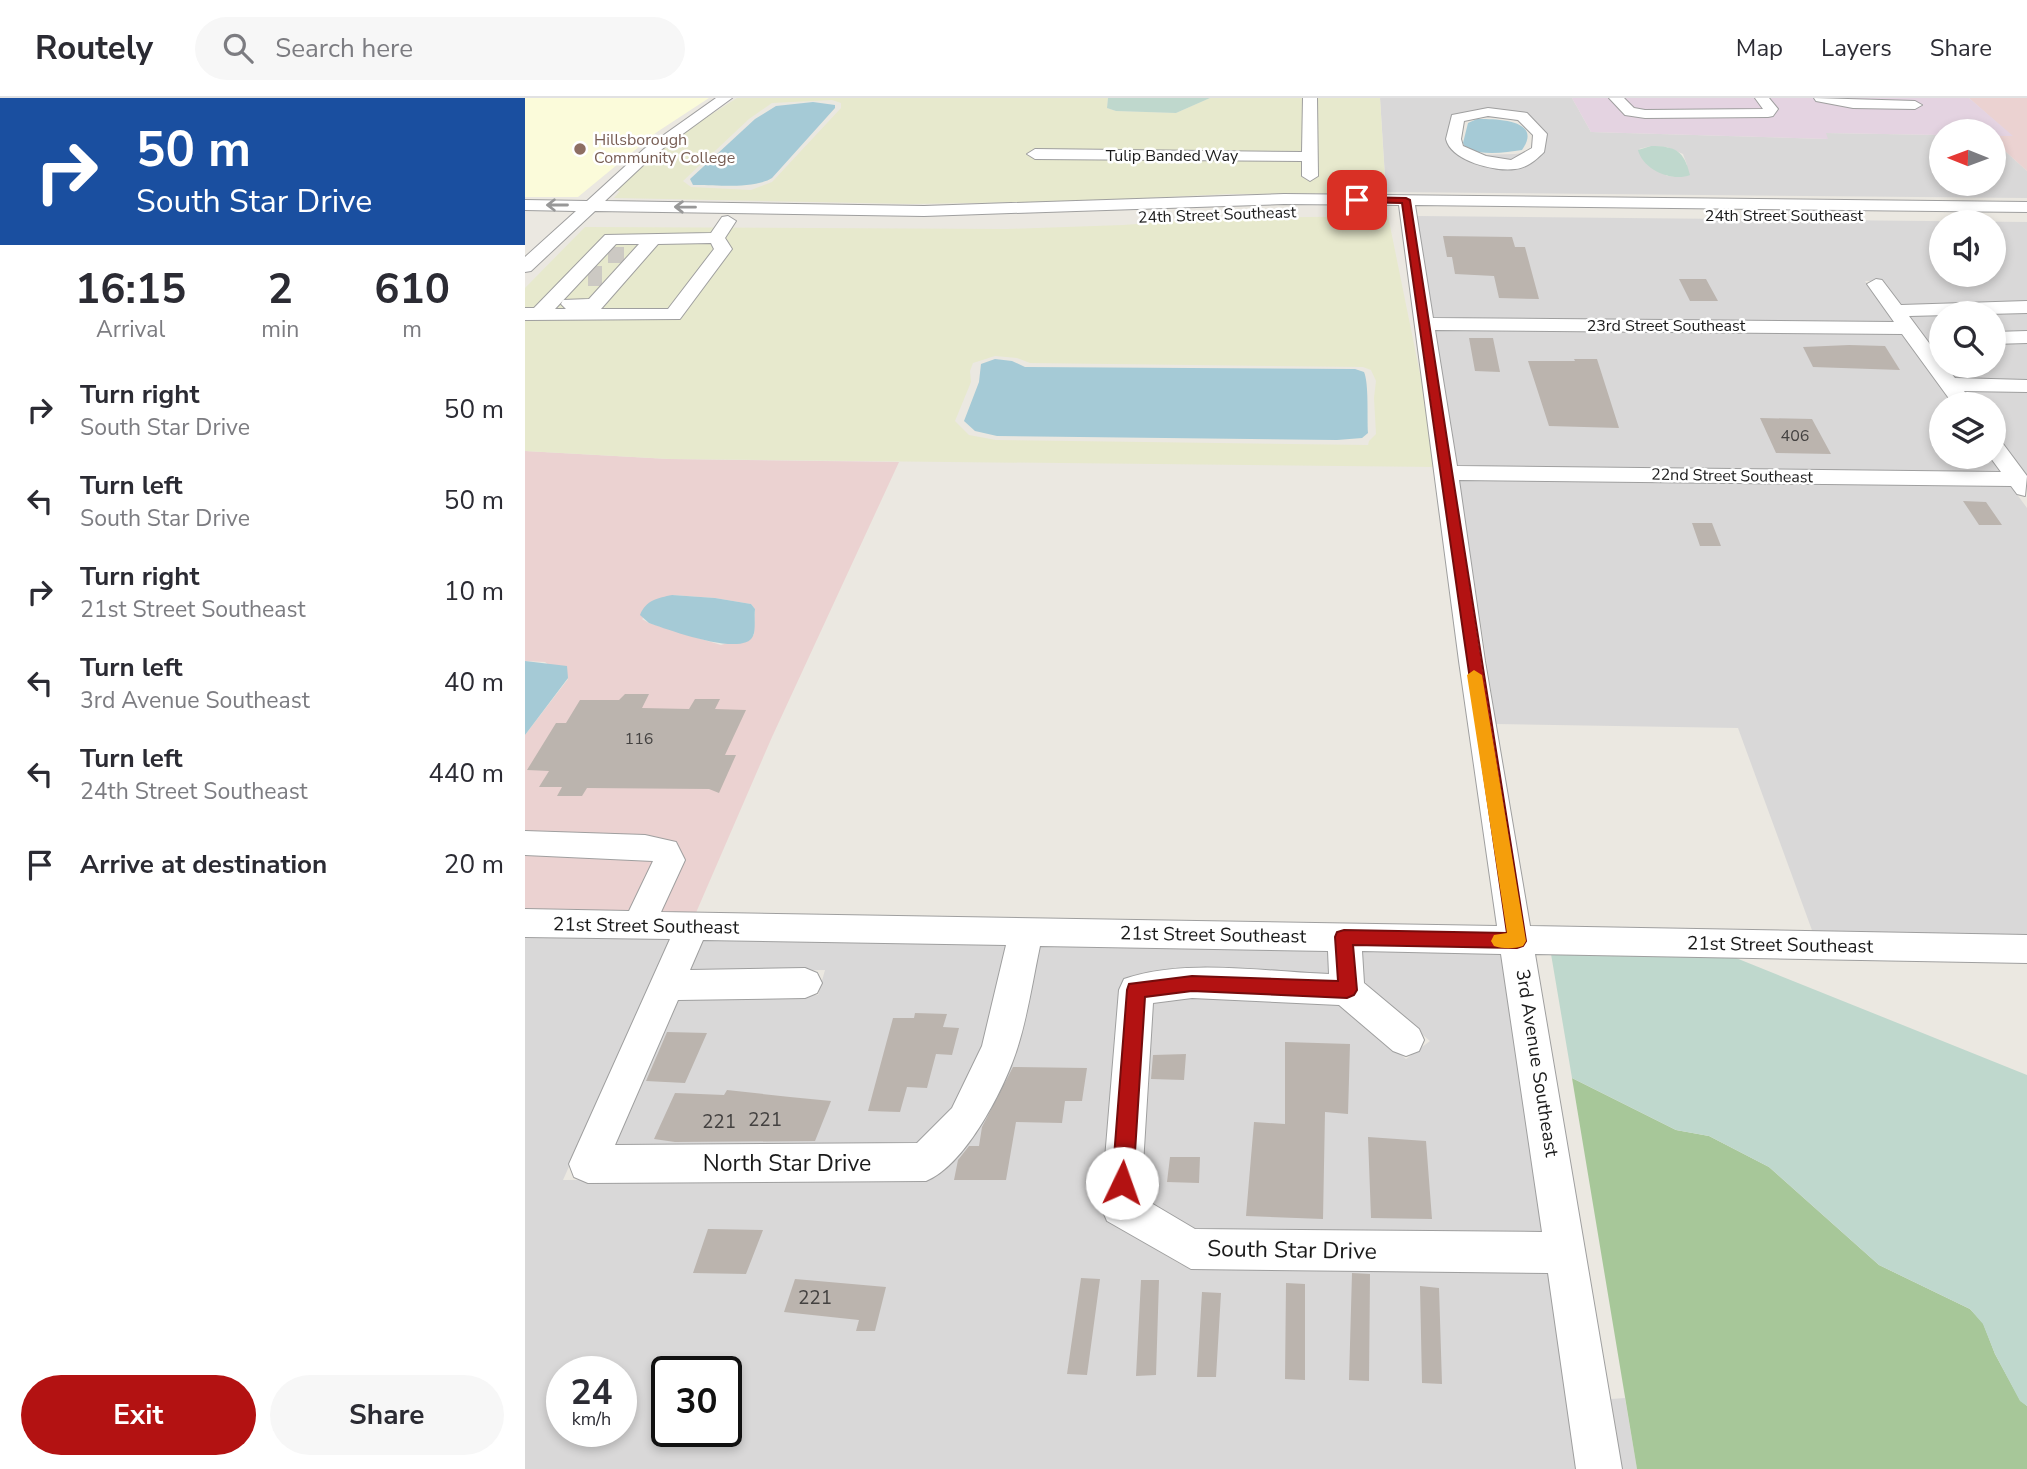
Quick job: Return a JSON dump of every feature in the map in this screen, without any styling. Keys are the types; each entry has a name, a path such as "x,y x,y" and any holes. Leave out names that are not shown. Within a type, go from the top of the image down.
{"street":[{"path":"525,267 649,152 725,98"},
{"path":"1310,98 1310,180"},
{"path":"1616,98 1630,112 1644,114 1767,113 1771,109 1762,98"},
{"path":"1821,98 1859,105 1915,105"},
{"path":"1478,113 1506,114 1522,116 1533,125 1540,134 1539,149 1528,160 1519,184 1455,146 1453,135 1457,117 1478,113"},
{"name":"Tulip Banded Way","path":"1035,154 1128,161 1310,157"},
{"path":"1117,195 1117,164 1128,161"},
{"name":"24th Street Southeast","path":"1407,207 1519,184 2027,207"},
{"name":"24th Street Southeast","path":"525,219 919,223 1117,195"},
{"name":"24th Street Southeast","path":"525,205 924,211 1117,195 1288,212 1407,207 2027,217"},
{"name":"3rd Avenue Southeast","path":"1407,207 1472,661 1599,1469"},
{"path":"598,272 716,238 728,221"},
{"path":"598,272 673,315 723,249 716,238"},
{"path":"1876,284 1954,392"},
{"path":"2006,308 2027,307"},
{"path":"1895,310 1929,310"},
{"name":"23rd Street Southeast","path":"1425,324 1929,333"},
{"path":"2006,338 2027,337"},
{"path":"1948,384 2027,386"},
{"path":"2006,464 2022,486"},
{"name":"22nd Street Southeast","path":"1447,473 2022,486"},
{"path":"525,843 645,847 665,851 669,860 639,925"},
{"name":"21st Street Southeast","path":"525,923 2027,948"},
{"name":"North Star Drive","path":"692,927 588,1164 926,1162 964,1120 1000,1047 1026,932"},
{"path":"1344,937 1347,990 1406,1040"},
{"path":"666,985 805,983"},
{"name":"South Star Drive","path":"1347,990 1192,984 1136,990 1121,1207 1191,1249 1567,1253"}],"shaded area":[{"name":"Hillsborough Community College","path":"525,98 709,98 657,132 578,197 525,197"},
{"path":"737,98 1108,98 1107,108 1116,111 1176,113 1210,98 1380,98 1386,197 1384,193 1228,194 1087,201 912,204 614,198 620,191 614,191 685,131","holes":["832,100 841,103 841,108 772,182 751,190 691,187 683,181 749,119 772,103"]},
{"path":"1108,98 1210,98 1176,113 1116,111 1107,108"},
{"path":"1380,98 1572,98 1591,132 1827,139 1825,133 1929,135 1929,196 2006,196 2006,152 2027,171 2027,198 1386,192","holes":["1475,117 1510,119 1527,124 1533,137 1527,152 1475,155 1457,142 1463,122","1651,146 1667,147 1683,154 1687,165 1682,177 1667,176 1639,149"]},
{"path":"1572,98 1969,98 1993,119 1929,119 1929,135 1826,133 1828,139 1591,132"},
{"path":"1969,98 2027,98 2027,171 2006,152 2006,136 2012,136 2006,131 2006,119 1993,119"},
{"path":"1651,146 1667,147 1678,152 1685,160 1690,175 1675,177 1652,169 1638,150"},
{"path":"1388,216 1430,423 1436,467 669,459 525,451 525,288 585,227 1007,229 1221,218","holes":["995,356 1017,358 1030,363 1363,367 1371,370 1376,381 1376,434 1368,445 996,440 969,435 955,421 971,382 970,371 973,363"]},
{"path":"1417,216 1929,221 1929,287 2006,287 2006,222 2027,222 2027,477 2006,449 2006,392 1964,392 1954,378 2006,378 2006,301 1929,301 1929,345 1882,281 1865,281 1896,324 1434,320"},
{"path":"1435,328 1901,332 1929,371 1929,378 1934,378 1944,392 1929,392 1929,469 1998,469 2002,474 1458,468"},
{"path":"525,451 669,459 899,462 772,737 695,915 525,912 525,735 568,679 545,662 525,661","holes":["672,595 751,604 755,609 754,635 721,645 642,619"]},
{"path":"1459,479 2010,485 2027,508 2027,937 1813,933 1738,728 1496,724"},
{"path":"525,935 671,938 563,1180 923,1178 1039,944 1328,949 1330,976 1119,990 1102,1208 1110,1222 1180,1264 1190,1267 1550,1270 1578,1469 525,1469"},
{"path":"703,939 1007,944 983,1045 949,1114 919,1146 613,1148 677,997 818,995 825,970 688,972"},
{"path":"1361,949 1502,952 1545,1235 1198,1231 1141,1198 1152,1001 1191,996 1341,1003 1406,1059 1430,1041 1364,985"},
{"path":"1551,954 1731,956 2027,1075 2027,1406 2020,1401 1995,1354 1983,1324 1970,1309 1879,1265 1769,1167 1709,1136 1676,1130 1572,1078"},
{"path":"1572,1078 1676,1130 1709,1136 1769,1167 1879,1265 1970,1309 1983,1323 1995,1354 2020,1400 2027,1406 2027,1469 1637,1469"},
{"path":"1625,1398 1637,1469 1622,1469 1611,1399"}],"water":[{"path":"813,102 835,105 835,108 772,178 745,185 693,185 690,179 755,119 776,106"},
{"path":"1477,119 1495,119 1522,127 1527,132 1527,140 1522,150 1494,153 1466,149 1463,143 1468,123"},
{"path":"995,359 1012,361 1025,367 1355,369 1364,372 1366,377 1368,433 1362,438 1337,440 997,436 975,431 964,421 979,382 981,364"},
{"path":"672,595 751,604 755,609 753,636 747,642 735,644 704,640 649,623 640,615 649,603"},
{"path":"525,661 567,666 568,678 525,735"}],"building":[{"path":"1443,236 1512,237 1515,247 1525,247 1539,299 1499,298 1494,276 1455,274 1452,257 1447,257"},
{"path":"1679,279 1706,279 1718,301 1690,301"},
{"path":"1469,338 1493,338 1500,372 1475,371"},
{"path":"1885,346 1900,370 1813,367 1803,347"},
{"path":"1574,359 1597,359 1619,428 1549,426 1528,361 1575,361"},
{"path":"1760,418 1812,419 1831,454 1776,453"},
{"path":"1963,501 1986,502 2002,525 1979,525"},
{"path":"1692,523 1712,523 1721,546 1700,546"},
{"path":"625,694 649,694 642,708 689,709 695,699 720,699 715,709 746,710 725,755 736,755 719,793 709,789 587,788 582,796 557,796 562,787 539,787 549,771 527,770 556,723 566,723 580,700 619,700"},
{"path":"915,1013 947,1014 943,1027 959,1028 952,1055 936,1054 927,1088 907,1087 900,1112 868,1111 893,1018 914,1018"},
{"path":"667,1032 707,1033 685,1083 646,1081"},
{"path":"1285,1042 1350,1044 1348,1114 1325,1112 1323,1219 1246,1216 1254,1122 1285,1124"},
{"path":"1186,1054 1184,1080 1151,1079 1153,1055"},
{"path":"1013,1067 1087,1068 1082,1101 1065,1101 1062,1123 1016,1122 1006,1180 954,1180 958,1160 969,1146 979,1146 982,1127"},
{"path":"727,1090 831,1101 815,1141 675,1142 654,1139 675,1093 724,1095"},
{"path":"1368,1137 1426,1141 1432,1219 1371,1218"},
{"path":"1170,1157 1200,1157 1199,1183 1167,1182"},
{"path":"708,1229 763,1230 746,1274 693,1273"},
{"path":"1352,1273 1370,1274 1369,1381 1349,1380"},
{"path":"1081,1278 1100,1279 1087,1375 1067,1374"},
{"path":"795,1279 886,1287 875,1331 856,1331 859,1320 784,1312"},
{"path":"1141,1280 1159,1280 1156,1375 1136,1376"},
{"path":"1286,1283 1305,1284 1305,1380 1285,1379"},
{"path":"1420,1286 1439,1288 1442,1384 1422,1383"},
{"path":"1202,1292 1221,1293 1216,1377 1197,1377"}],"tunnel":[{"path":"608,255 624,255"},
{"path":"588,276 602,276"}],"slow traffic":[{"path":"1474,675 1517,941 1500,941"}],"place":[{"name":"Hillsborough Community College","path":"580,149"}],"route":[{"path":"1122,1183 1136,990 1192,984 1347,990 1344,937 1517,941 1472,661 1406,200 1357,200"}]}
